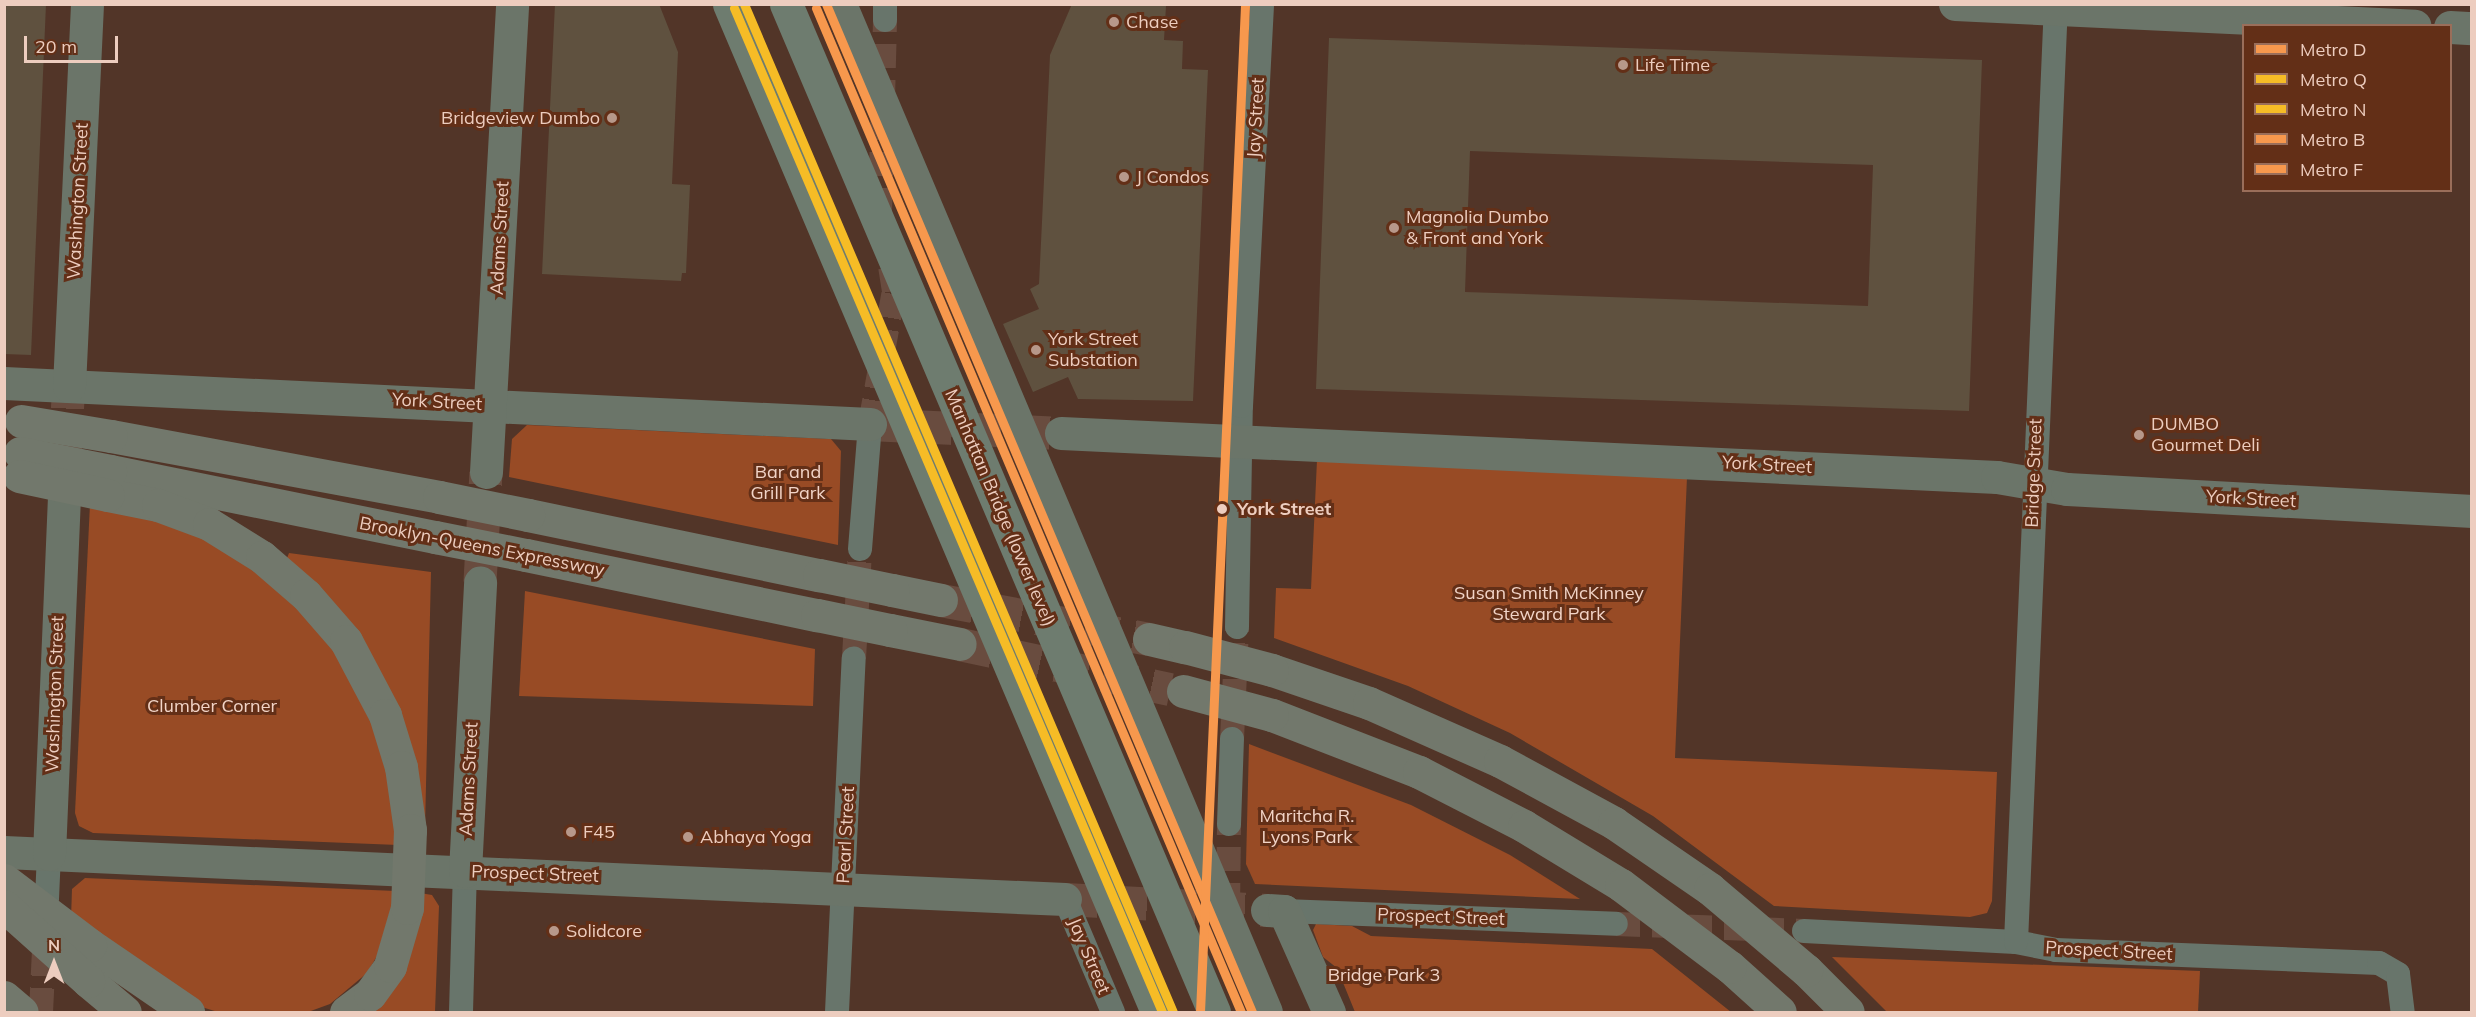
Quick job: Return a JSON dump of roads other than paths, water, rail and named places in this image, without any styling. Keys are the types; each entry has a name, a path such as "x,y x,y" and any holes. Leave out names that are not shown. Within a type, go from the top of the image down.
{"highway":[{"path":"13,419 439,497 941,600"},
{"path":"12,463 109,483 238,539 320,610 362,666 386,715 401,767 410,830 407,908 390,966 370,994 346,1012"},
{"name":"Brooklyn-Queens Expressway","path":"109,483 435,537 960,644"},
{"path":"1149,639 1272,670 1390,712 1500,761 1614,823 1710,889 1806,970 1848,1012"},
{"path":"1177,690 1272,715 1437,781 1524,826 1621,885 1730,967 1780,1012"},
{"path":"4,880 90,945 188,1012"},
{"path":"4,906 124,1012"},
{"path":"4,997 22,1012"}],"main road":[{"path":"729,4 1157,1012"},
{"name":"Manhattan Bridge (lower level)","path":"786,4 1214,1012"}],"street":[{"name":"Washington Street","path":"68,391 87,4"},
{"name":"Adams Street","path":"486,472 512,4"},
{"path":"840,4 1266,1012"},
{"name":"Jay Street","path":"1237,627 1241,441 1262,4"},
{"path":"1955,4 2376,24"},
{"name":"Bridge Street","path":"2016,942 2033,483 2055,7"},
{"path":"2452,27 2472,28"},
{"name":"York Street","path":"4,383 68,391 490,405 870,424"},
{"path":"860,549 870,424"},
{"name":"York Street","path":"1061,433 1997,477 2067,489 2472,511"},
{"name":"Washington Street","path":"49,854 64,498"},
{"name":"Adams Street","path":"460,1012 480,582"},
{"name":"Pearl Street","path":"837,1012 854,658"},
{"path":"1228,824 1232,739"},
{"name":"Prospect Street","path":"4,852 1065,898"},
{"path":"47,899 49,854"},
{"name":"Jay Street","path":"1065,898 1113,1012"},
{"path":"1276,910 1329,1012"},
{"name":"Prospect Street","path":"1276,910 1616,924"},
{"name":"Prospect Street","path":"1804,931 2016,942 2056,950 2379,963 2398,974 2403,1012"}],"tunnel":[{"path":"880,212 885,20"},
{"path":"870,424 894,291 890,267"},
{"path":"65,457 68,397"},
{"path":"870,424 1061,433"},
{"path":"480,582 486,472"},
{"path":"854,658 860,549"},
{"path":"941,600 1149,639"},
{"path":"1232,739 1237,627"},
{"path":"960,644 1170,689"},
{"path":"1228,907 1229,824"},
{"path":"1065,899 1267,910"},
{"path":"1616,924 1804,931"},
{"path":"41,1012 45,931"}],"metro line":[{"name":"Q","path":"744,4 1173,1012"},
{"name":"D","path":"826,4 1252,1012"},
{"name":"F","path":"1200,1012 1245,4"},
{"name":"N","path":"734,8 1162,1012"},
{"name":"B","path":"816,8 1241,1012"}],"place":[{"name":"Chase","path":"1114,22"},
{"name":"Life Time","path":"1623,65"},
{"name":"Bridgeview Dumbo","path":"612,118"},
{"name":"J Condos","path":"1124,177"},
{"name":"Magnolia Dumbo & Front and York","path":"1394,228"},
{"name":"York Street Substation","path":"1036,350"},
{"name":"DUMBO Gourmet Deli","path":"2139,435"},
{"name":"York Street","path":"1222,509"},
{"name":"F45","path":"571,832"},
{"name":"Abhaya Yoga","path":"688,837"},
{"name":"Solidcore","path":"554,931"}],"park label":[{"name":"Bar and Grill Park","path":"788,483"},
{"name":"Susan Smith McKinney Steward Park","path":"1549,604"},
{"name":"Clumber Corner","path":"212,706"},
{"name":"Maritcha R. Lyons Park","path":"1307,827"},
{"name":"Bridge Park 3","path":"1384,975"}]}
